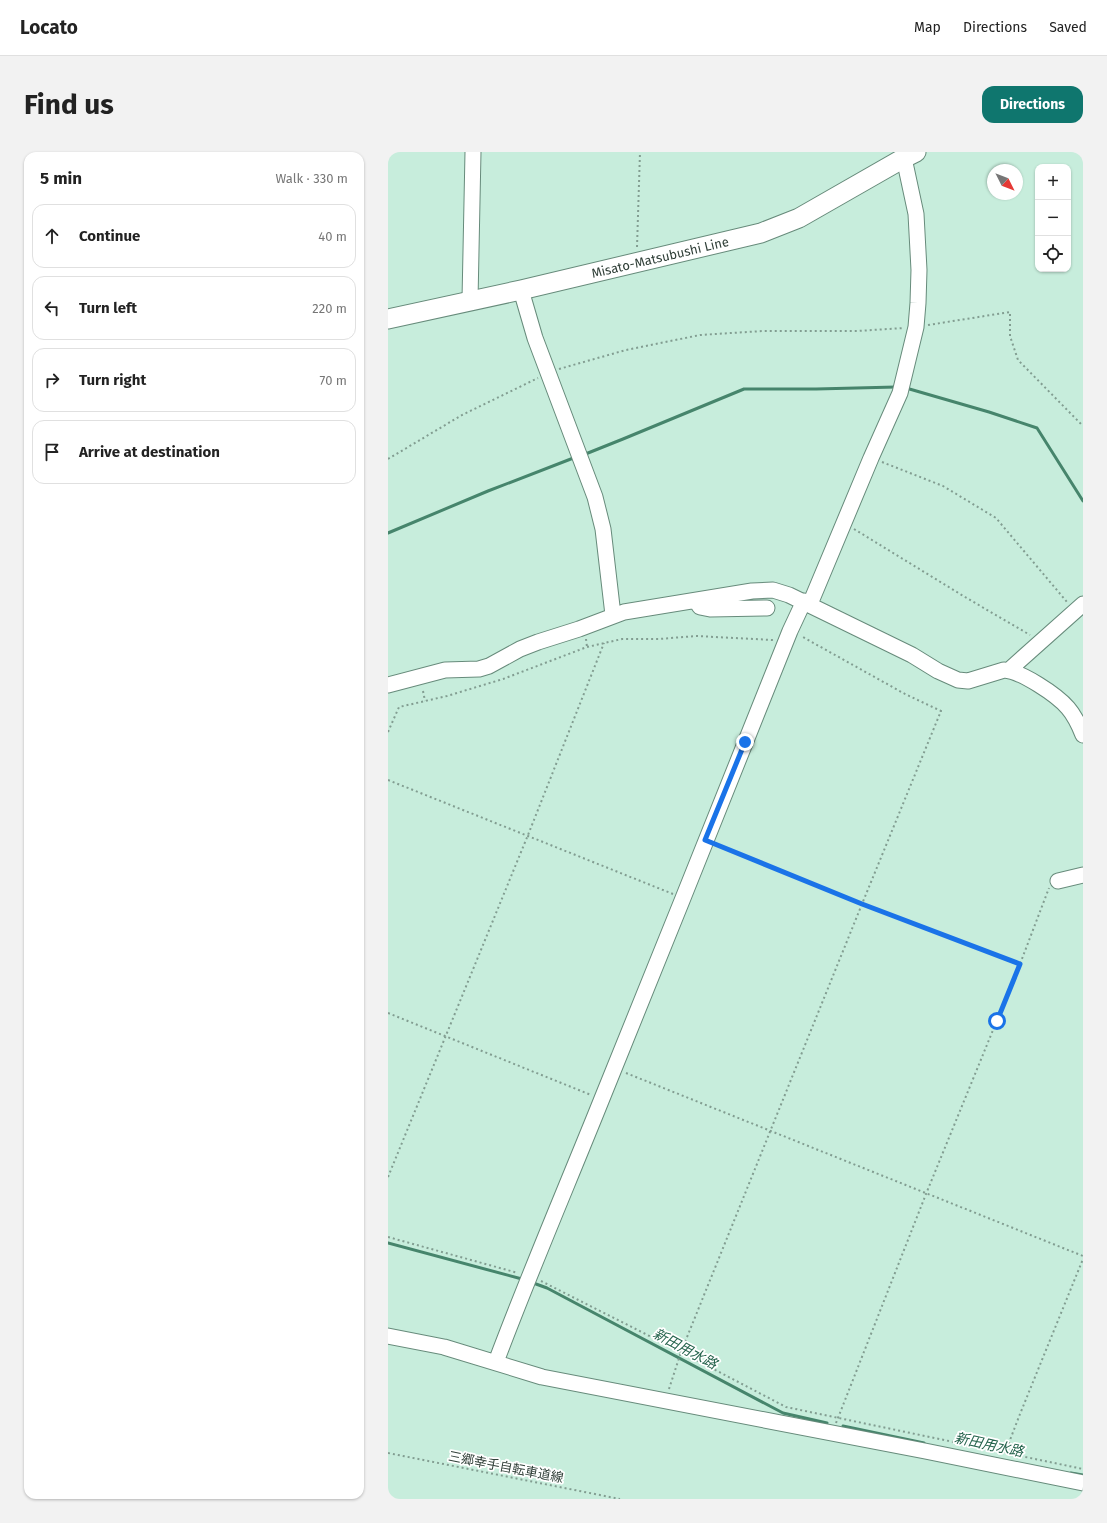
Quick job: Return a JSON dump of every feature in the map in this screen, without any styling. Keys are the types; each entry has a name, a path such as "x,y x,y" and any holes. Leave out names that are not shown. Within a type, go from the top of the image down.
{"main road":[{"name":"Misato-Matsubushi Line","path":"388,319 639,263 741,238 777,227 805,215 910,155"}],"street":[{"path":"470,300 473,152"},
{"path":"496,1362 522,1293 530,1277 789,633 807,602 844,523 900,393 916,327 918,303 919,270 916,214 910,155"},
{"path":"521,290 535,338 595,497 603,529 614,615"},
{"path":"388,685 444,670 479,669 489,666 526,647 614,615 646,608 752,591 773,590 784,592 807,602 912,655 951,678 968,681 1004,670 1010,670 1028,678 1060,699 1068,707 1076,717 1083,735"},
{"path":"696,601 700,607 710,609 767,608"},
{"path":"1010,670 1079,607"},
{"path":"1063,880 1083,875"},
{"path":"388,1336 444,1347 542,1377 1083,1483"}],"path":[{"path":"639,263 637,252 640,152"},
{"path":"388,459 462,415 548,373 584,361 626,350 700,335 762,331 857,331 916,327 958,322 1010,312 1010,336 1018,360 1083,426"},
{"path":"871,458 943,486 996,518 1079,607"},
{"path":"844,523 965,597 1041,641"},
{"path":"388,732 399,707 503,679 587,647 622,639 659,639 696,636 780,641 789,633 799,634 905,694 941,711 681,1352 665,1402"},
{"path":"586,639 587,647"},
{"path":"388,1177 528,835 604,643"},
{"path":"423,690 425,701"},
{"path":"388,780 682,898"},
{"path":"705,840 862,904 1020,964"},
{"path":"833,1433 926,1194 1020,964 1050,886 1063,880"},
{"path":"388,1013 602,1099"},
{"path":"614,1069 770,1130 1083,1258 1005,1453"},
{"path":"388,1237 530,1277 546,1283 786,1406 1083,1469"},
{"name":"三郷幸手自転車道線","path":"388,1453 620,1499"}],"waterway":[{"path":"583,455 744,389 896,387"},
{"path":"906,388 989,412 1037,428 1083,501"},
{"path":"388,533 488,491 576,457"},
{"name":"新田用水路","path":"388,1243 522,1279"},
{"name":"新田用水路","path":"536,1284 547,1288 783,1413 827,1423"},
{"name":"新田用水路","path":"843,1426 924,1443"},
{"name":"新田用水路","path":"1071,1473 1083,1475"}],"route":[{"path":"745,742 705,840 862,904 1020,964 997,1021"}]}
